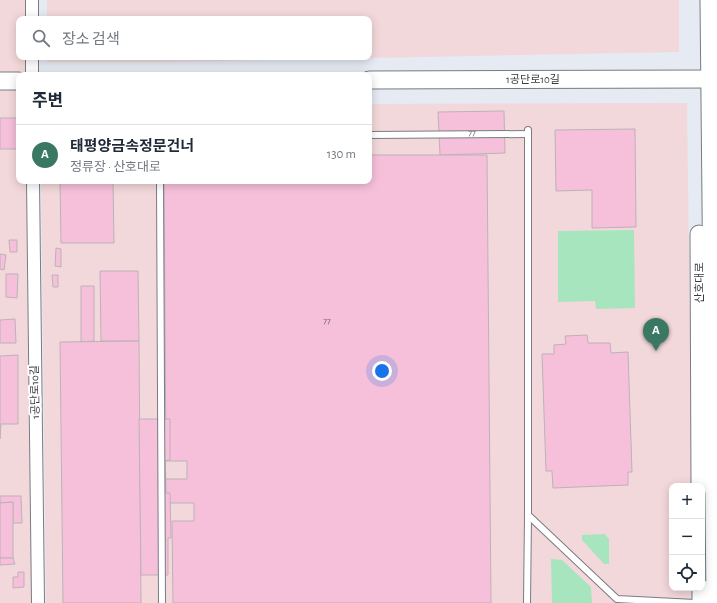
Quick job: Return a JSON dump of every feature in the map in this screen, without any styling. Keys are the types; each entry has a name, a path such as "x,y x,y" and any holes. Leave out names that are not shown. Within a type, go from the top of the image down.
{"main road":[{"name":"산호대로","path":"698,0 708,79 715,603"},
{"name":"산호대로","path":"700,483 709,0"},
{"name":"1공단로10길","path":"372,80 708,79"},
{"path":"0,81 16,81"},
{"path":"701,591 701,603"}],"street":[{"path":"32,0 32,16"},
{"path":"32,60 32,72"},
{"name":"1공단로10길","path":"33,184 38,603"}],"lane":[{"path":"372,135 528,132 527,603"},
{"path":"160,184 162,603"},
{"path":"528,515 615,601 696,603"}],"shaded area":[{"path":"0,0 32,0 32,16 16,16 16,60 32,60 32,72 16,72 16,184 33,184 38,603 0,603"},
{"path":"47,0 679,0 679,52 372,58 372,16 47,16"},
{"path":"47,60 265,60 161,62 47,62"},
{"path":"687,103 692,483 669,483 669,591 693,591 693,603 46,603 41,184 372,184 372,104"}],"green space":[{"path":"634,230 635,308 596,309 595,301 558,302 558,231"},
{"path":"605,534 609,539 609,564 604,564 582,540 582,535"},
{"path":"551,559 562,560 591,587 592,603 552,603"}],"building":[{"path":"504,111 505,153 440,155 438,112"},
{"path":"0,118 16,118 16,149 0,149"},
{"path":"635,129 636,227 592,228 592,190 556,191 555,130"},
{"path":"372,155 487,155 491,603 173,603 172,521 194,521 194,503 165,503 165,479 187,479 187,461 166,461 164,184 372,184"},
{"path":"60,184 113,184 114,243 61,243"},
{"path":"9,240 17,240 17,252 10,252"},
{"path":"56,248 61,249 61,267 55,266"},
{"path":"0,254 6,255 4,270 0,269"},
{"path":"100,271 138,271 139,341 101,341"},
{"path":"6,274 18,274 17,298 6,297"},
{"path":"52,275 58,275 58,287 53,287"},
{"path":"81,286 94,286 94,341 81,342"},
{"path":"15,319 16,343 0,343 0,320"},
{"path":"587,335 588,343 610,343 611,353 628,352 632,472 628,472 628,485 553,488 552,471 546,471 542,354 554,354 554,345 566,344 565,336"},
{"path":"139,341 141,603 63,603 60,342"},
{"path":"18,355 18,424 1,424 0,439 0,356"},
{"path":"139,419 170,419 170,460 165,461 166,493 170,493 171,538 168,538 168,575 141,575"},
{"path":"0,496 21,496 22,523 13,523 13,502 0,503"},
{"path":"13,502 13,558 0,558 0,503"},
{"path":"0,558 13,558 15,564 0,565"},
{"path":"18,572 24,572 24,587 13,588 13,577 18,577"}],"place":[{"name":"태평양금속정문건너","path":"656,351"}]}
